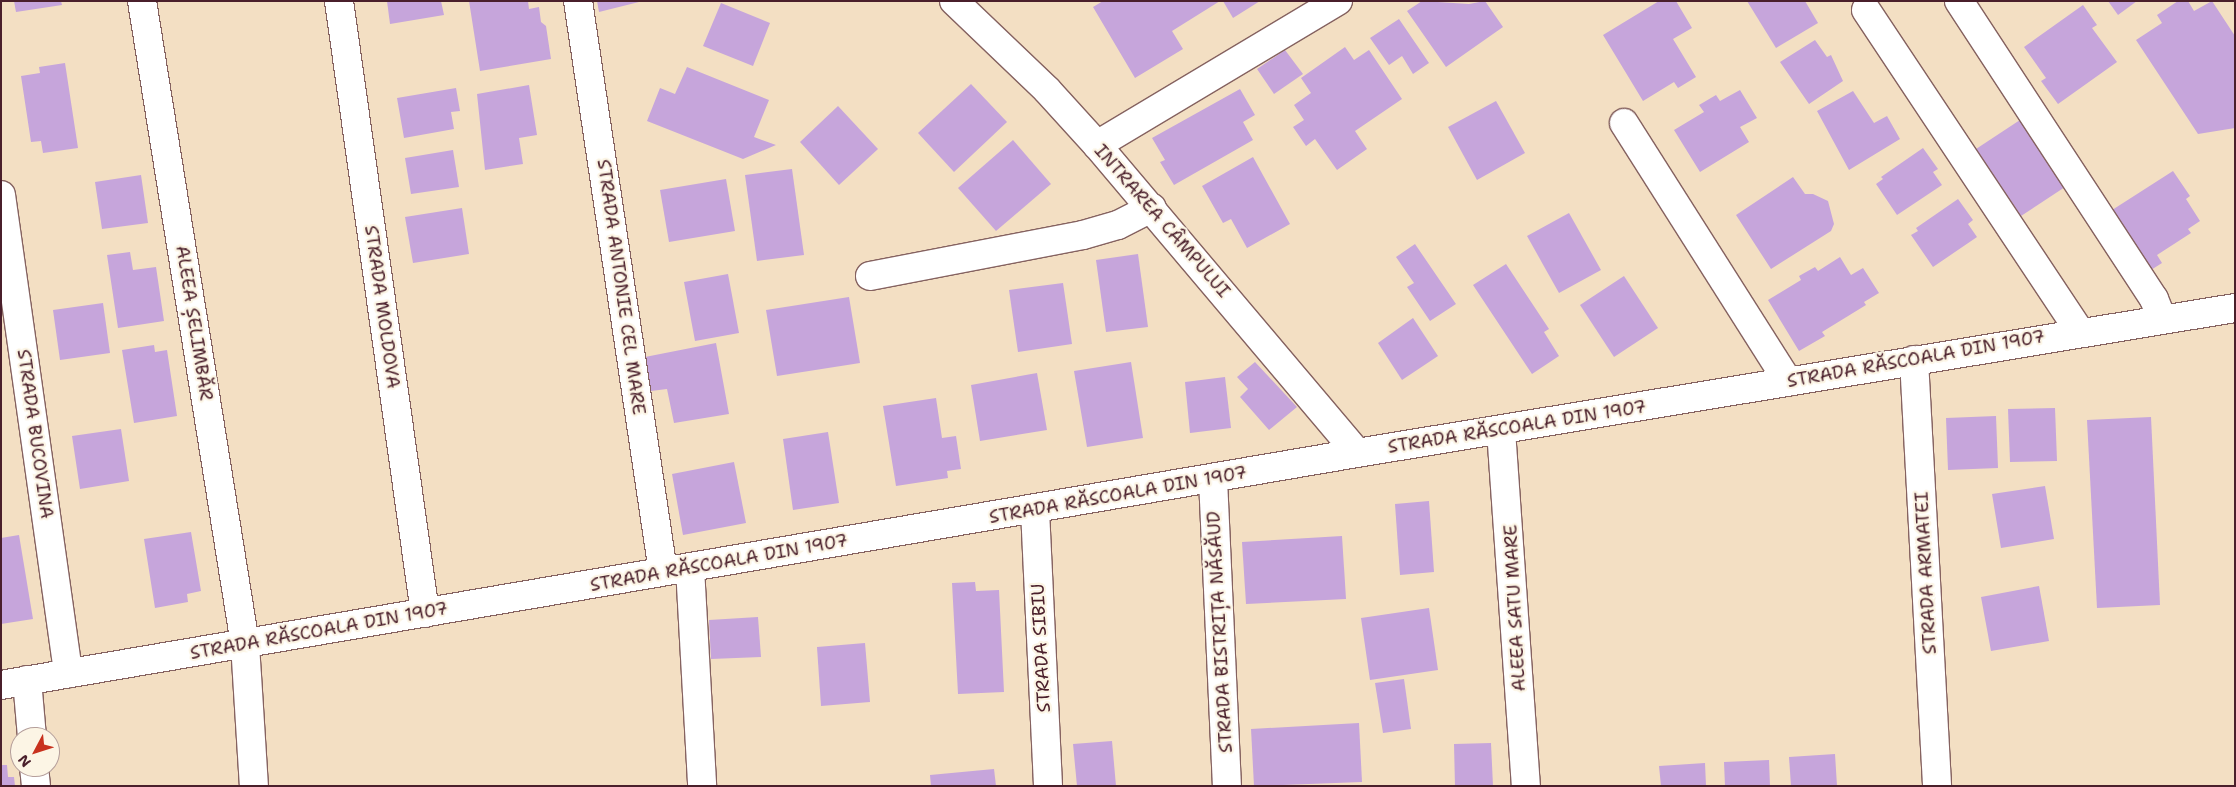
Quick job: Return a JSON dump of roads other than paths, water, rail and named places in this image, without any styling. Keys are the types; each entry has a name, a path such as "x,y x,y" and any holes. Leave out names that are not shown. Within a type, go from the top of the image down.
{"street":[{"name":"ALEEA ȘELIMBĂR","path":"142,1 245,644 254,786"},
{"name":"STRADA MOLDOVA","path":"339,1 425,614"},
{"name":"STRADA ANTONIE CEL MARE","path":"578,1 663,572"},
{"name":"INTRAREA CÂMPULUI","path":"954,1 1048,90 1152,208 1357,453"},
{"path":"1097,145 1338,1"},
{"path":"1959,1 2154,299 2162,319"},
{"path":"1866,10 2080,332"},
{"path":"1624,123 1788,381"},
{"name":"STRADA BUCOVINA","path":"1,195 68,673"},
{"path":"870,276 1083,234 1118,225 1152,208"},
{"name":"STRADA RĂSCOALA DIN 1907","path":"14,682 1035,510 1357,453 2080,332 2235,308"},
{"name":"STRADA ARMATEI","path":"1914,360 1937,786"},
{"name":"ALEEA SATU MARE","path":"1501,430 1526,786"},
{"name":"STRADA BISTRIȚA NĂSĂUD","path":"1213,479 1227,786"},
{"name":"STRADA SIBIU","path":"1035,510 1048,786"},
{"path":"690,568 702,786"},
{"path":"14,682 29,727"}]}
